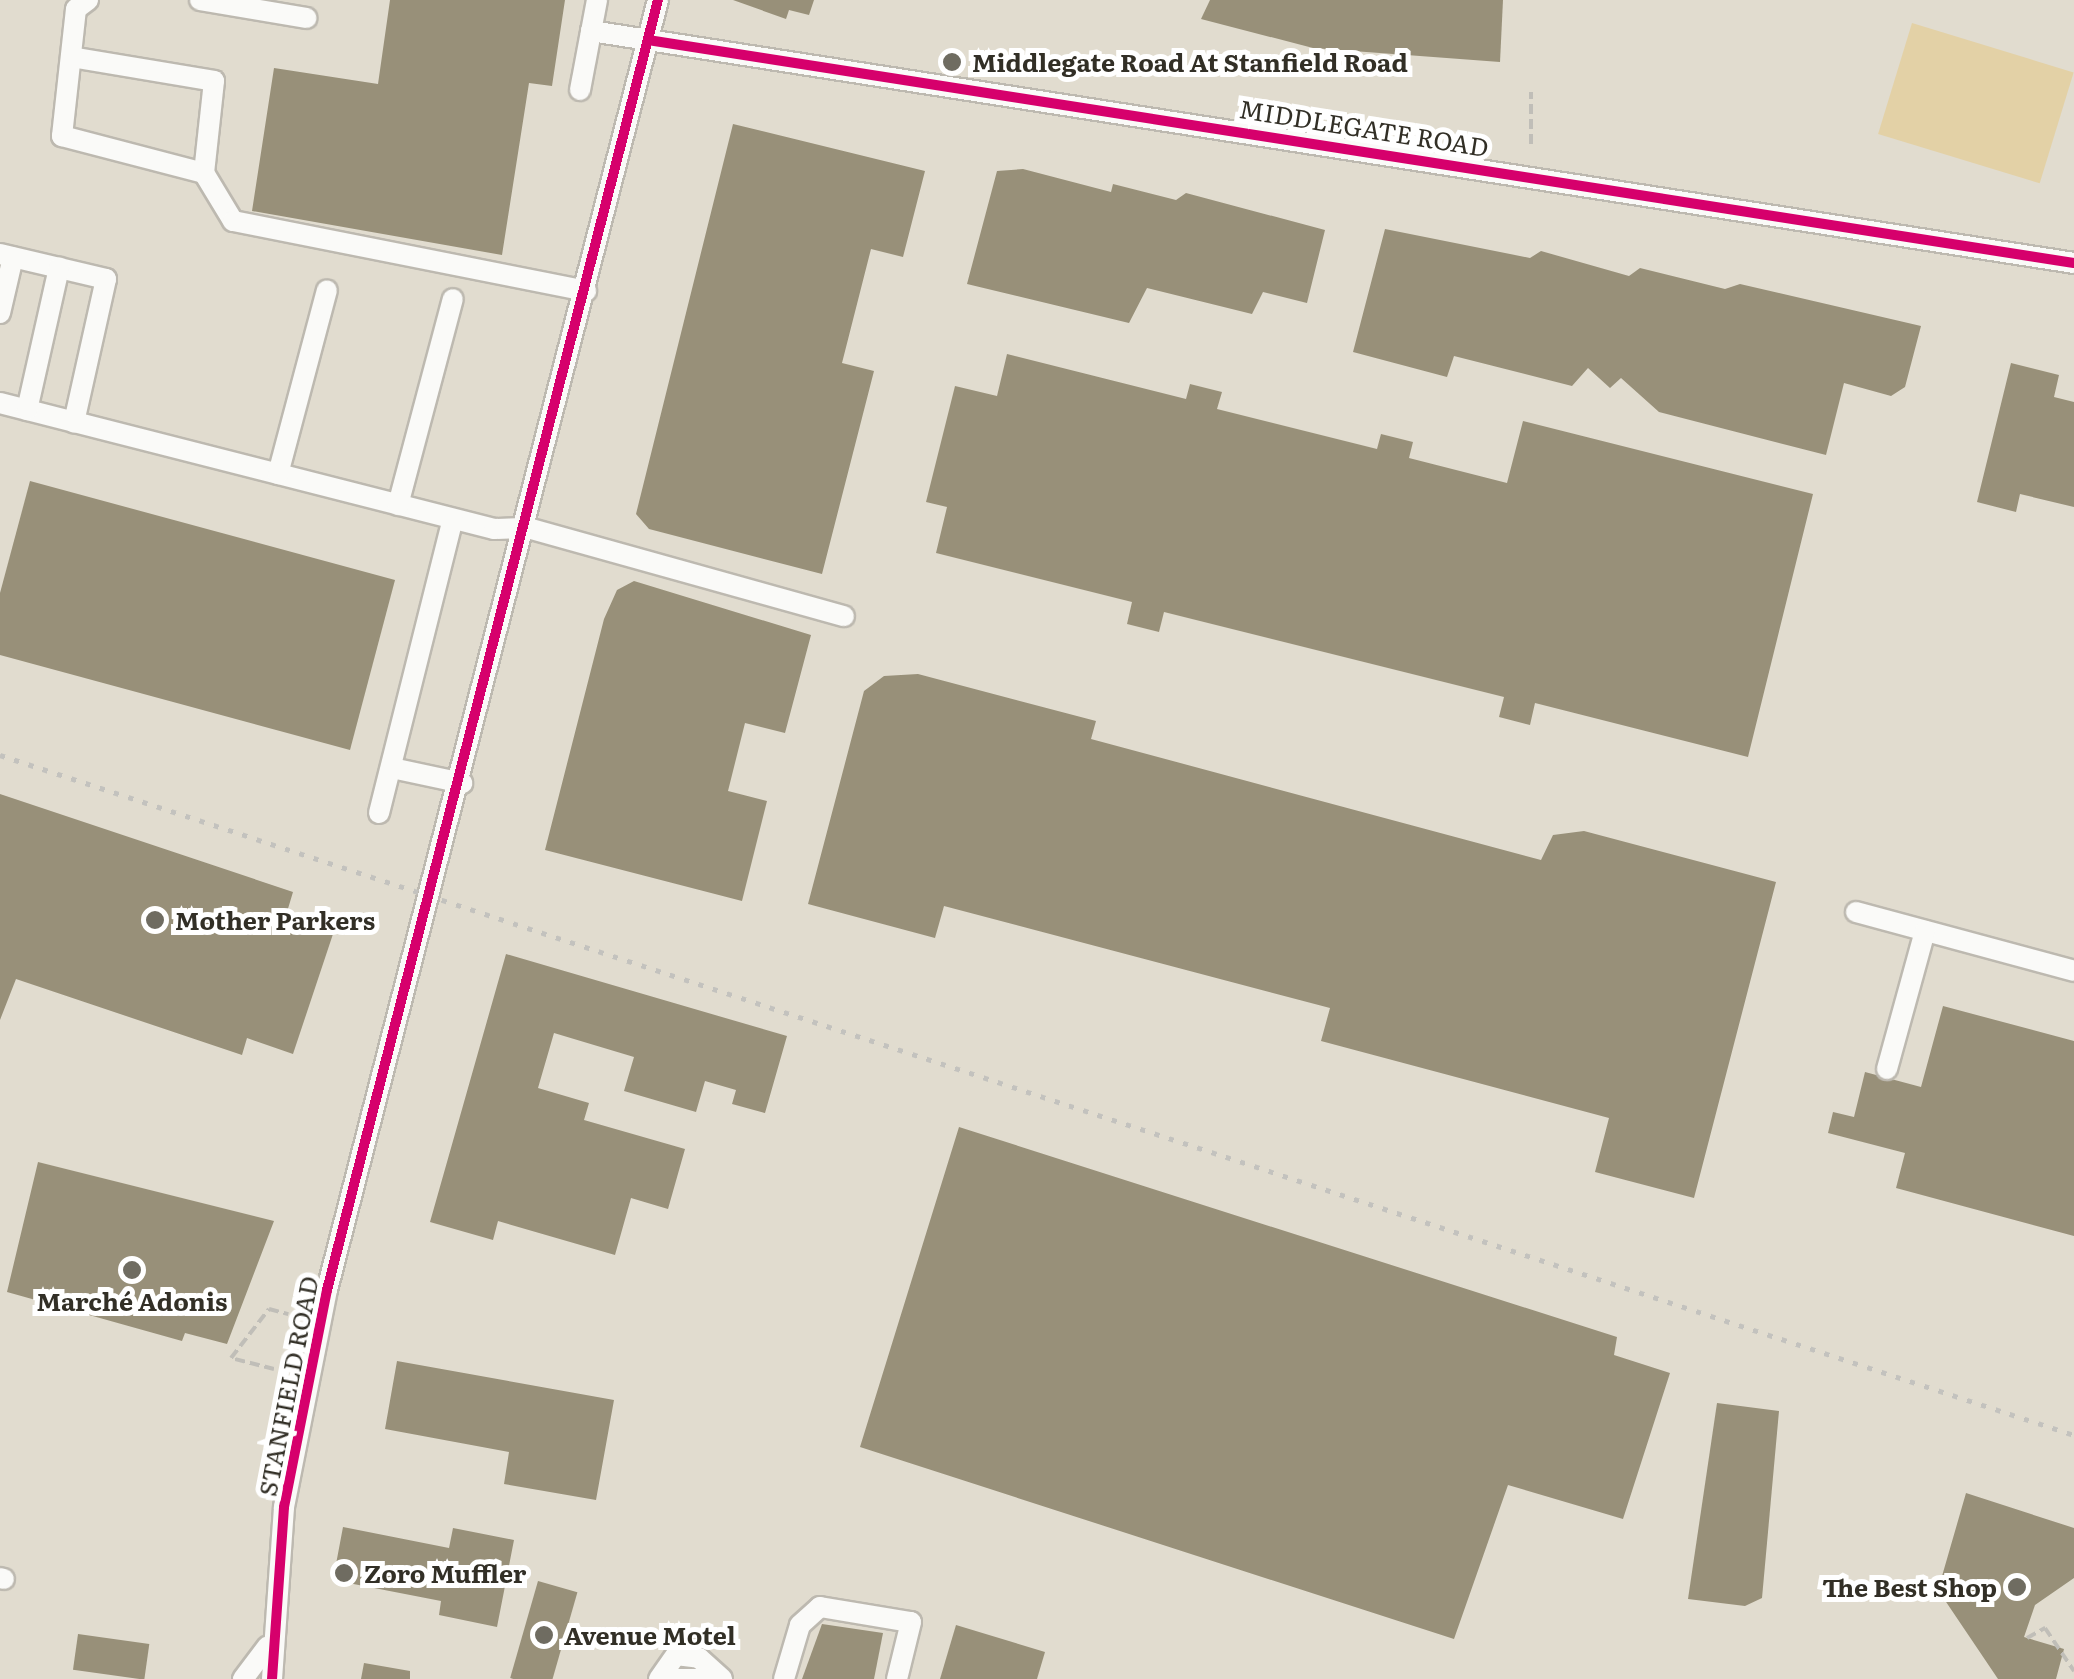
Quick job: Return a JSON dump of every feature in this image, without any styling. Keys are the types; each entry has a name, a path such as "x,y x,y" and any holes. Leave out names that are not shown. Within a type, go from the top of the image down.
{"street":[{"path":"88,0 76,9 62,136 204,174"},
{"path":"200,0 306,18"},
{"path":"580,90 597,0"},
{"name":"STANFIELD ROAD","path":"272,1679 268,1646 320,1319 528,528 658,0"},
{"name":"MIDDLEGATE ROAD","path":"591,30 2074,263"},
{"path":"71,57 214,81 204,174 233,221 586,291"},
{"path":"0,313 6,255 106,278 74,422"},
{"path":"27,410 60,268"},
{"path":"278,474 327,290"},
{"path":"398,505 453,299"},
{"path":"0,403 398,505 453,518 528,528 844,616"},
{"path":"379,813 453,518"},
{"path":"392,768 462,782"},
{"path":"1856,912 2074,971"},
{"path":"1887,1069 1926,930"},
{"path":"784,1679 800,1626 820,1607 911,1622 897,1679"},
{"name":"STANFIELD ROAD","path":"244,1679 268,1646"},
{"path":"662,1679 676,1656 699,1658 722,1679"},
{"path":"662,1679 709,1679"}],"path":[{"path":"1531,144 1532,92"},
{"path":"274,1370 231,1358 269,1309 288,1314"},
{"path":"2028,1638 2044,1628 2074,1671"}],"shaded area":[{"path":"1912,23 2074,72 2040,183 1878,134"}],"building":[{"path":"390,0 565,0 552,86 529,83 502,255 252,211 274,68 378,84"},
{"path":"733,0 814,0 809,15 789,10 786,19"},
{"path":"1210,0 1503,0 1500,62 1313,48 1201,19"},
{"path":"733,124 925,171 903,257 871,249 842,363 874,371 822,574 649,529 636,514"},
{"path":"1023,169 1111,192 1113,184 1176,200 1186,193 1325,230 1307,303 1263,292 1252,314 1147,288 1129,323 967,284 997,171"},
{"path":"1385,229 1530,258 1541,251 1629,276 1640,268 1725,289 1740,284 1921,326 1905,387 1891,396 1844,383 1826,455 1659,412 1621,378 1610,388 1588,368 1572,386 1454,356 1447,377 1353,352"},
{"path":"1007,354 1186,399 1190,384 1222,392 1217,409 1377,449 1381,434 1413,442 1409,458 1507,483 1523,421 1813,494 1748,757 1535,703 1530,725 1499,717 1504,697 1164,612 1159,632 1127,624 1132,602 936,553 947,507 926,502 955,386 997,396"},
{"path":"2011,363 2059,375 2054,397 2074,402 2074,507 2020,494 2016,512 1977,502"},
{"path":"30,481 395,580 350,750 0,655 0,593"},
{"path":"634,581 811,635 785,733 745,723 728,791 767,801 742,901 545,850 604,619 617,590"},
{"path":"918,674 1096,721 1091,739 1541,860 1553,835 1584,831 1776,882 1694,1198 1595,1172 1609,1118 1321,1041 1330,1008 944,906 935,938 808,904 864,691 884,676"},
{"name":"Mother Parkers","path":"0,794 293,892 287,912 335,928 293,1054 247,1038 242,1055 16,979 0,1020"},
{"path":"506,954 787,1036 765,1113 732,1104 736,1090 705,1081 696,1112 624,1091 634,1057 554,1033 538,1088 589,1103 584,1120 685,1149 668,1209 631,1198 615,1255 498,1221 493,1240 430,1222"},
{"path":"1943,1006 2074,1041 2074,1236 1896,1188 1905,1153 1828,1133 1833,1112 1854,1117 1865,1072 1921,1087"},
{"path":"959,1127 1617,1337 1614,1355 1670,1373 1623,1519 1508,1485 1454,1639 860,1447"},
{"name":"Marché Adonis","path":"38,1162 274,1221 227,1344 185,1333 182,1341 7,1292"},
{"path":"397,1361 614,1400 596,1500 504,1484 509,1452 385,1429"},
{"path":"1717,1403 1779,1411 1762,1598 1745,1606 1688,1599"},
{"path":"1966,1493 2074,1528 2074,1578 2035,1605 2024,1637 2064,1649 2056,1679 1998,1679 1938,1590"},
{"path":"343,1527 449,1548 453,1528 514,1540 497,1627 439,1615 441,1601 333,1580"},
{"name":"Avenue Motel","path":"538,1581 577,1592 553,1679 510,1678"},
{"path":"822,1624 883,1633 874,1679 802,1679"},
{"path":"956,1625 1045,1652 1037,1679 940,1679"},
{"path":"78,1634 149,1644 144,1679 73,1670"},
{"path":"364,1663 410,1671 410,1679 361,1679"}],"railway":[{"path":"0,755 2074,1435"}],"cycle path":[{"path":"272,1679 284,1507 327,1290 658,0"},
{"path":"648,40 2074,263"}],"place":[{"name":"Middlegate Road At Stanfield Road","path":"952,62"},
{"name":"Mother Parkers","path":"155,920"},
{"name":"Marché Adonis","path":"132,1270"},
{"name":"Zoro Muffler","path":"344,1573"},
{"name":"The Best Shop","path":"2017,1587"},
{"name":"Avenue Motel","path":"544,1635"}]}
